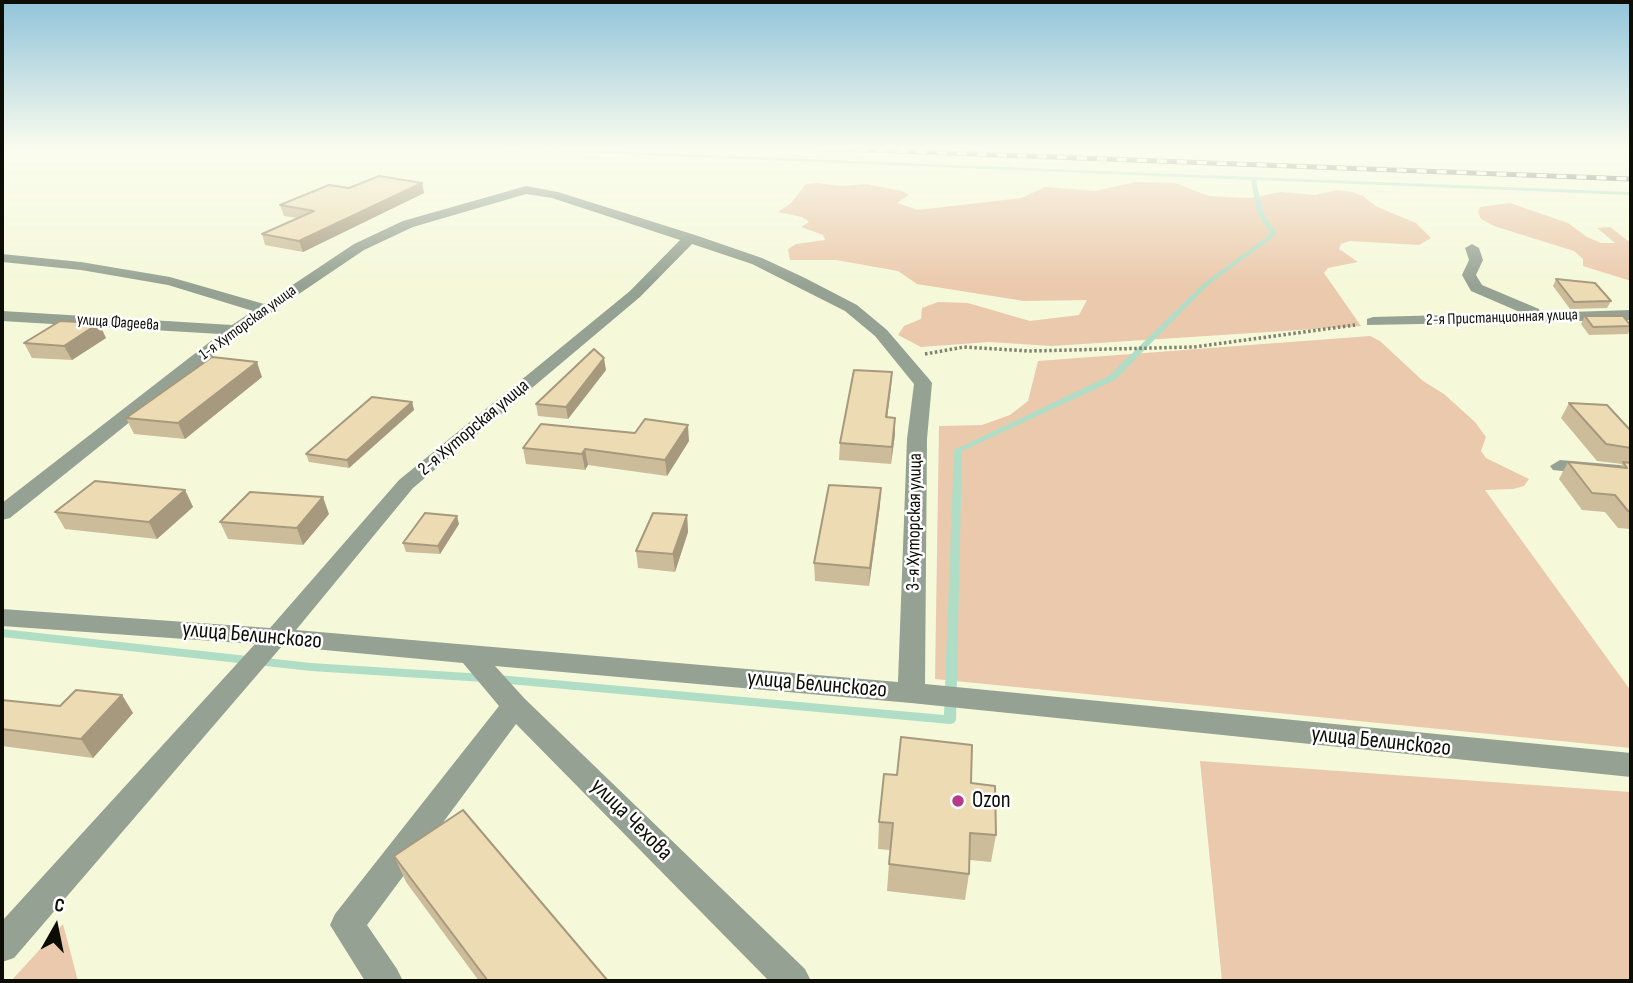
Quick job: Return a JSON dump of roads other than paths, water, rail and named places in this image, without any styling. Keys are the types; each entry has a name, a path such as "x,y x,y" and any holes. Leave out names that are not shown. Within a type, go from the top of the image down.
{"street":[{"name":"1-я Хуторская улица","path":"2,513 235,330 385,232 507,194"},
{"name":"3-я Хуторская улица","path":"542,194 585,204 757,261 851,308 881,333 923,383 917,439 911,693"},
{"name":"2-я Хуторская улица","path":"2,946 276,637 407,484 635,295 690,238"},
{"path":"1472,248 1476,260 1469,275 1476,288 1541,316"},
{"path":"2,258 80,266 170,281 264,309"},
{"name":"2-я Пристанционная улица","path":"1373,322 1631,315"},
{"name":"улица Фадеева","path":"2,316 235,330"},
{"path":"1560,466 1631,472"},
{"name":"улица Белинского","path":"2,617 276,637 911,693 1631,765"},
{"name":"улица Чехова","path":"472,656 515,706 793,981"},
{"path":"385,981 347,925 515,706"}],"waterway":[{"path":"498,679 950,720 958,450 1112,378 1206,284 1274,234 1260,213 1256,194"},
{"path":"2,633 311,667 484,678"}],"place":[{"name":"Ozon","path":"958,801"}]}
